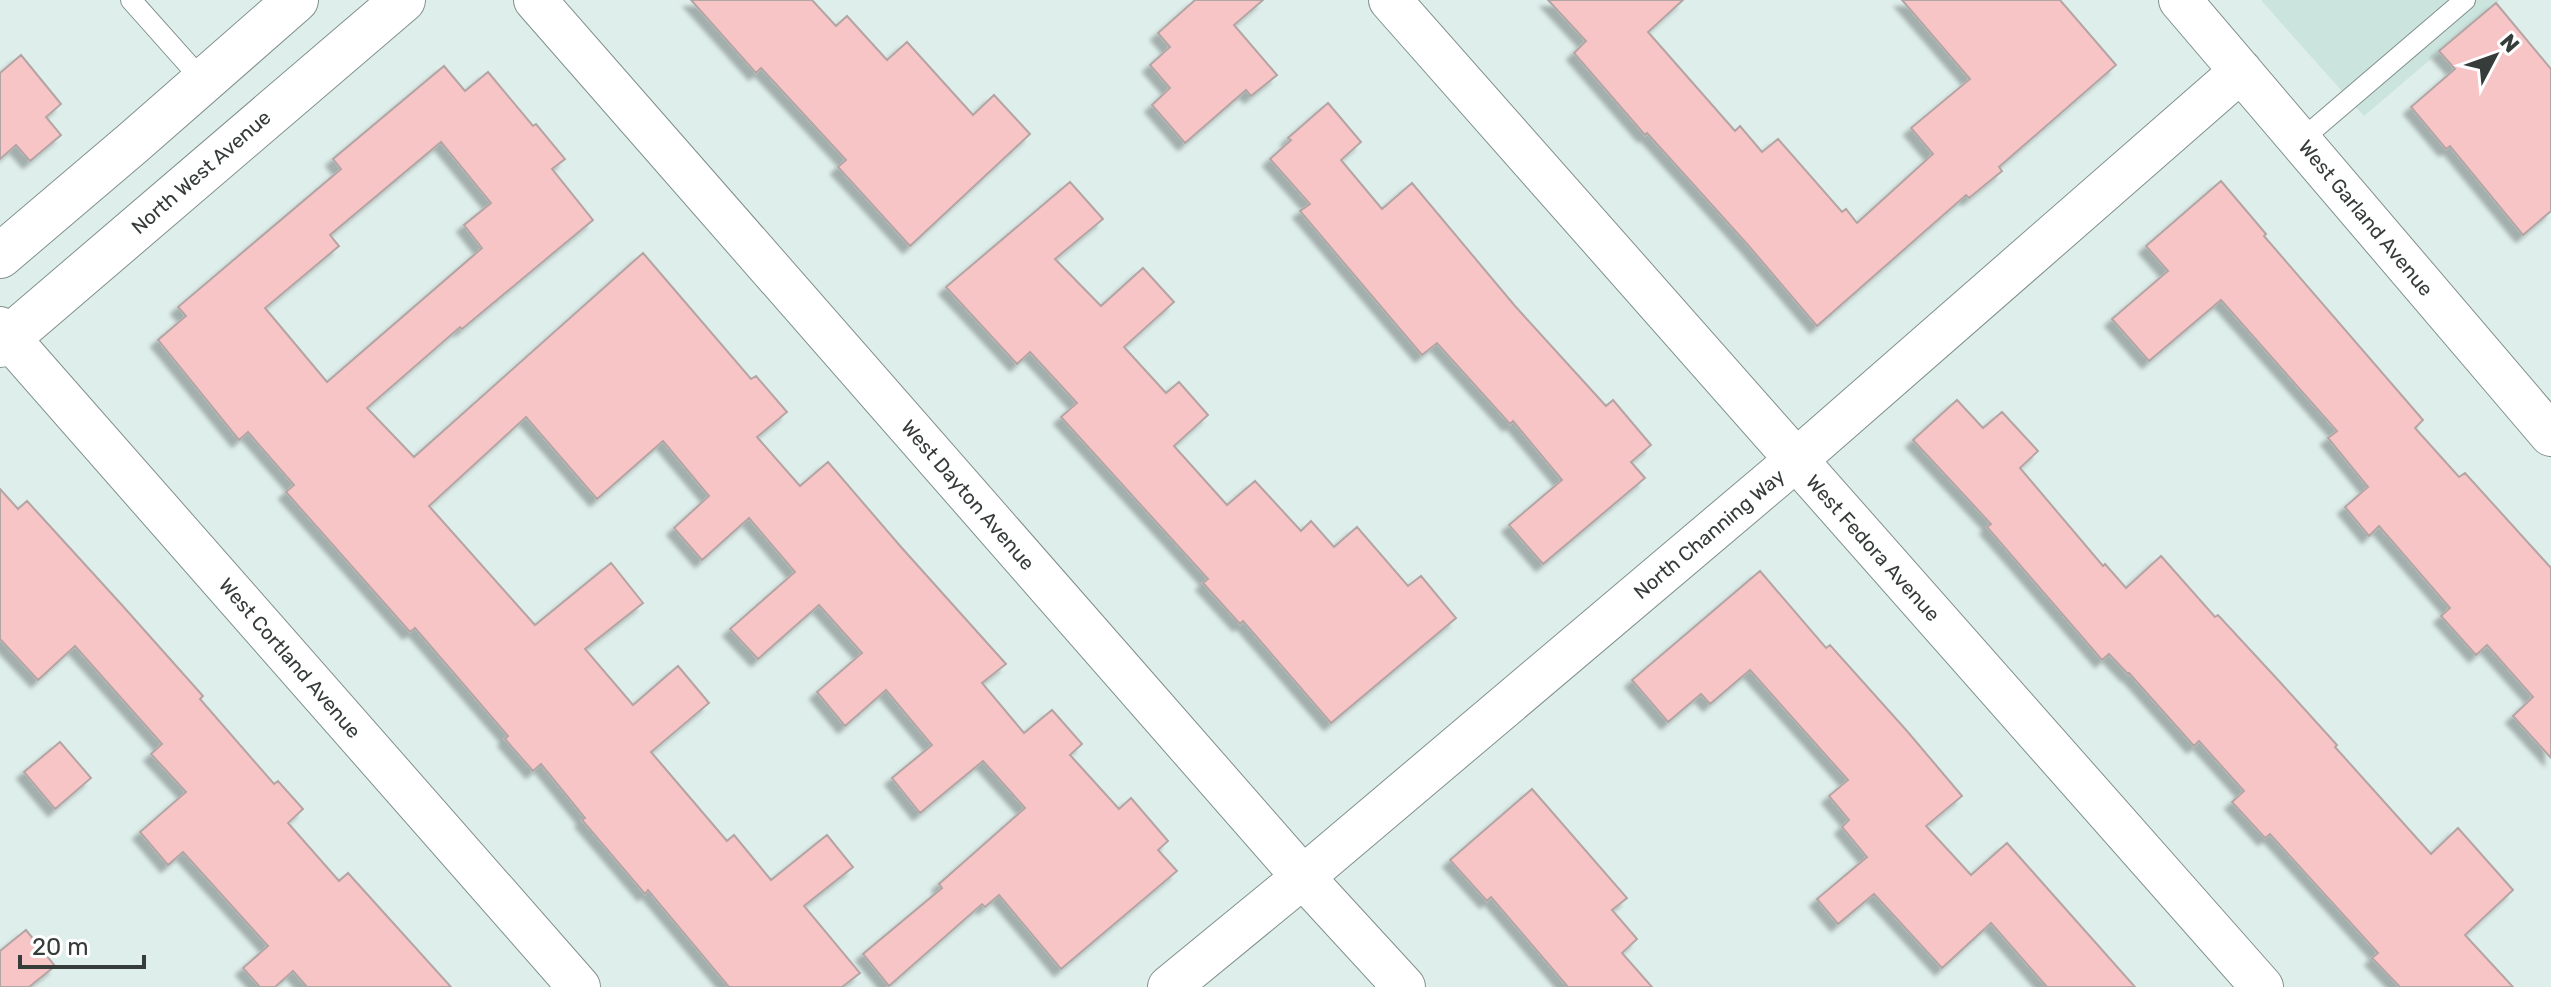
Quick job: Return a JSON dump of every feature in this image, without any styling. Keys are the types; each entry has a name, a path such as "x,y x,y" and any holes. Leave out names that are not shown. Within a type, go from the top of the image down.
{"main road":[{"path":"0,256 296,0"},
{"name":"North West Avenue","path":"3,337 403,0"}],"street":[{"name":"West Dayton Avenue","path":"535,0 1303,877 1404,987"},
{"name":"West Fedora Avenue","path":"1390,0 2262,987"},
{"name":"West Garland Avenue","path":"2180,0 2551,435"},
{"name":"North Channing Way","path":"1169,987 1796,460 2241,71"},
{"name":"West Cortland Avenue","path":"3,337 579,987"}],"lane":[{"path":"131,0 204,82"},
{"path":"2300,141 2465,0"}],"shaded area":[{"path":"2261,0 2500,0 2364,116"}],"building":[{"path":"691,0 812,0 836,26 847,16 887,60 907,42 973,115 994,95 1030,134 910,246 838,167 846,160 761,68 756,73"},
{"path":"1195,0 1263,0 1234,25 1277,75 1251,96 1246,90 1185,143 1152,105 1170,88 1150,65 1170,47 1158,33"},
{"path":"1548,0 1683,0 1648,32 1735,131 1740,126 1762,152 1778,139 1842,212 1846,209 1857,223 1933,154 1911,128 1970,79 1902,0 2060,0 2116,65 1999,167 2002,171 1969,198 1966,195 1817,326 1574,53 1586,41"},
{"path":"2496,3 2551,69 2551,211 2523,235 2450,146 2446,149 2411,107 2455,69 2439,51"},
{"path":"21,55 61,104 46,117 61,135 30,161 16,145 0,159 0,73"},
{"path":"444,66 465,91 488,72 565,159 552,169 593,220 462,329 460,327 367,408 414,457 643,253 751,379 756,376 787,412 757,437 800,486 828,462 1006,664 982,683 1024,733 1052,710 1082,744 1070,755 1119,809 1131,798 1168,841 1158,850 1177,871 1061,969 999,895 985,907 982,904 889,986 863,954 942,888 939,884 1025,808 983,761 920,813 892,778 932,745 886,690 845,726 817,692 862,653 819,605 758,659 730,629 795,572 749,518 702,560 674,528 709,496 663,441 597,499 526,417 429,506 535,625 611,563 643,603 585,649 633,705 678,666 709,703 651,752 727,841 734,835 771,880 827,835 853,867 804,906 860,973 842,987 729,987 648,890 645,894 582,820 585,818 541,764 533,771 505,739 508,736 415,628 410,632 286,492 294,485 248,432 239,440 158,340 186,316 178,307 341,169 333,159","holes":["441,142 491,203 464,225 482,248 327,382 265,308 339,246 330,235"]},
{"path":"1328,103 1361,142 1341,160 1382,209 1412,183 1515,306 1606,406 1613,400 1651,445 1631,462 1645,478 1543,564 1509,525 1562,480 1513,421 1510,424 1437,343 1422,355 1300,211 1310,204 1270,159 1291,140 1288,138"},
{"path":"2221,181 2266,234 2264,236 2423,420 2415,428 2459,477 2465,473 2551,568 2551,758 2513,716 2533,697 2487,645 2476,655 2441,616 2450,608 2379,526 2369,536 2345,507 2368,487 2328,438 2337,431 2221,300 2149,361 2112,319 2168,271 2146,246"},
{"path":"1070,182 1103,219 1055,259 1101,306 1143,268 1174,302 1124,347 1166,393 1179,382 1208,415 1174,446 1227,505 1255,481 1301,531 1311,521 1334,547 1357,527 1408,586 1421,576 1456,618 1331,723 1243,621 1240,624 1203,583 1208,579 1061,417 1077,403 1030,352 1017,364 946,287"},
{"path":"1957,400 1983,428 2002,412 2038,451 2020,468 2103,566 2105,564 2126,588 2161,556 2337,745 2335,747 2431,854 2458,828 2513,890 2465,935 2513,987 2400,987 2372,958 2378,953 2270,834 2265,838 2232,802 2244,791 2199,741 2194,746 2109,654 2102,660 1987,527 1991,524 1913,440"},
{"path":"0,489 18,509 27,501 121,604 203,696 200,699 274,784 278,781 303,809 288,823 339,881 348,873 451,987 307,987 293,971 275,987 260,987 243,968 268,946 183,852 168,865 140,832 186,792 151,754 162,744 75,646 38,680 0,639"},
{"path":"1760,571 1826,648 1830,645 1962,796 1926,826 1971,875 2007,843 2135,987 2047,987 1991,923 1942,968 1874,894 1838,924 1817,899 1867,857 1842,827 1849,820 1829,796 1848,780 1750,670 1710,704 1701,694 1668,722 1632,680"},
{"path":"60,742 91,778 55,809 24,772"},
{"path":"1532,789 1627,898 1612,910 1637,939 1622,953 1652,987 1568,987 1491,897 1487,901 1450,860"},
{"path":"26,930 55,966 29,987 0,987 0,951"}]}
